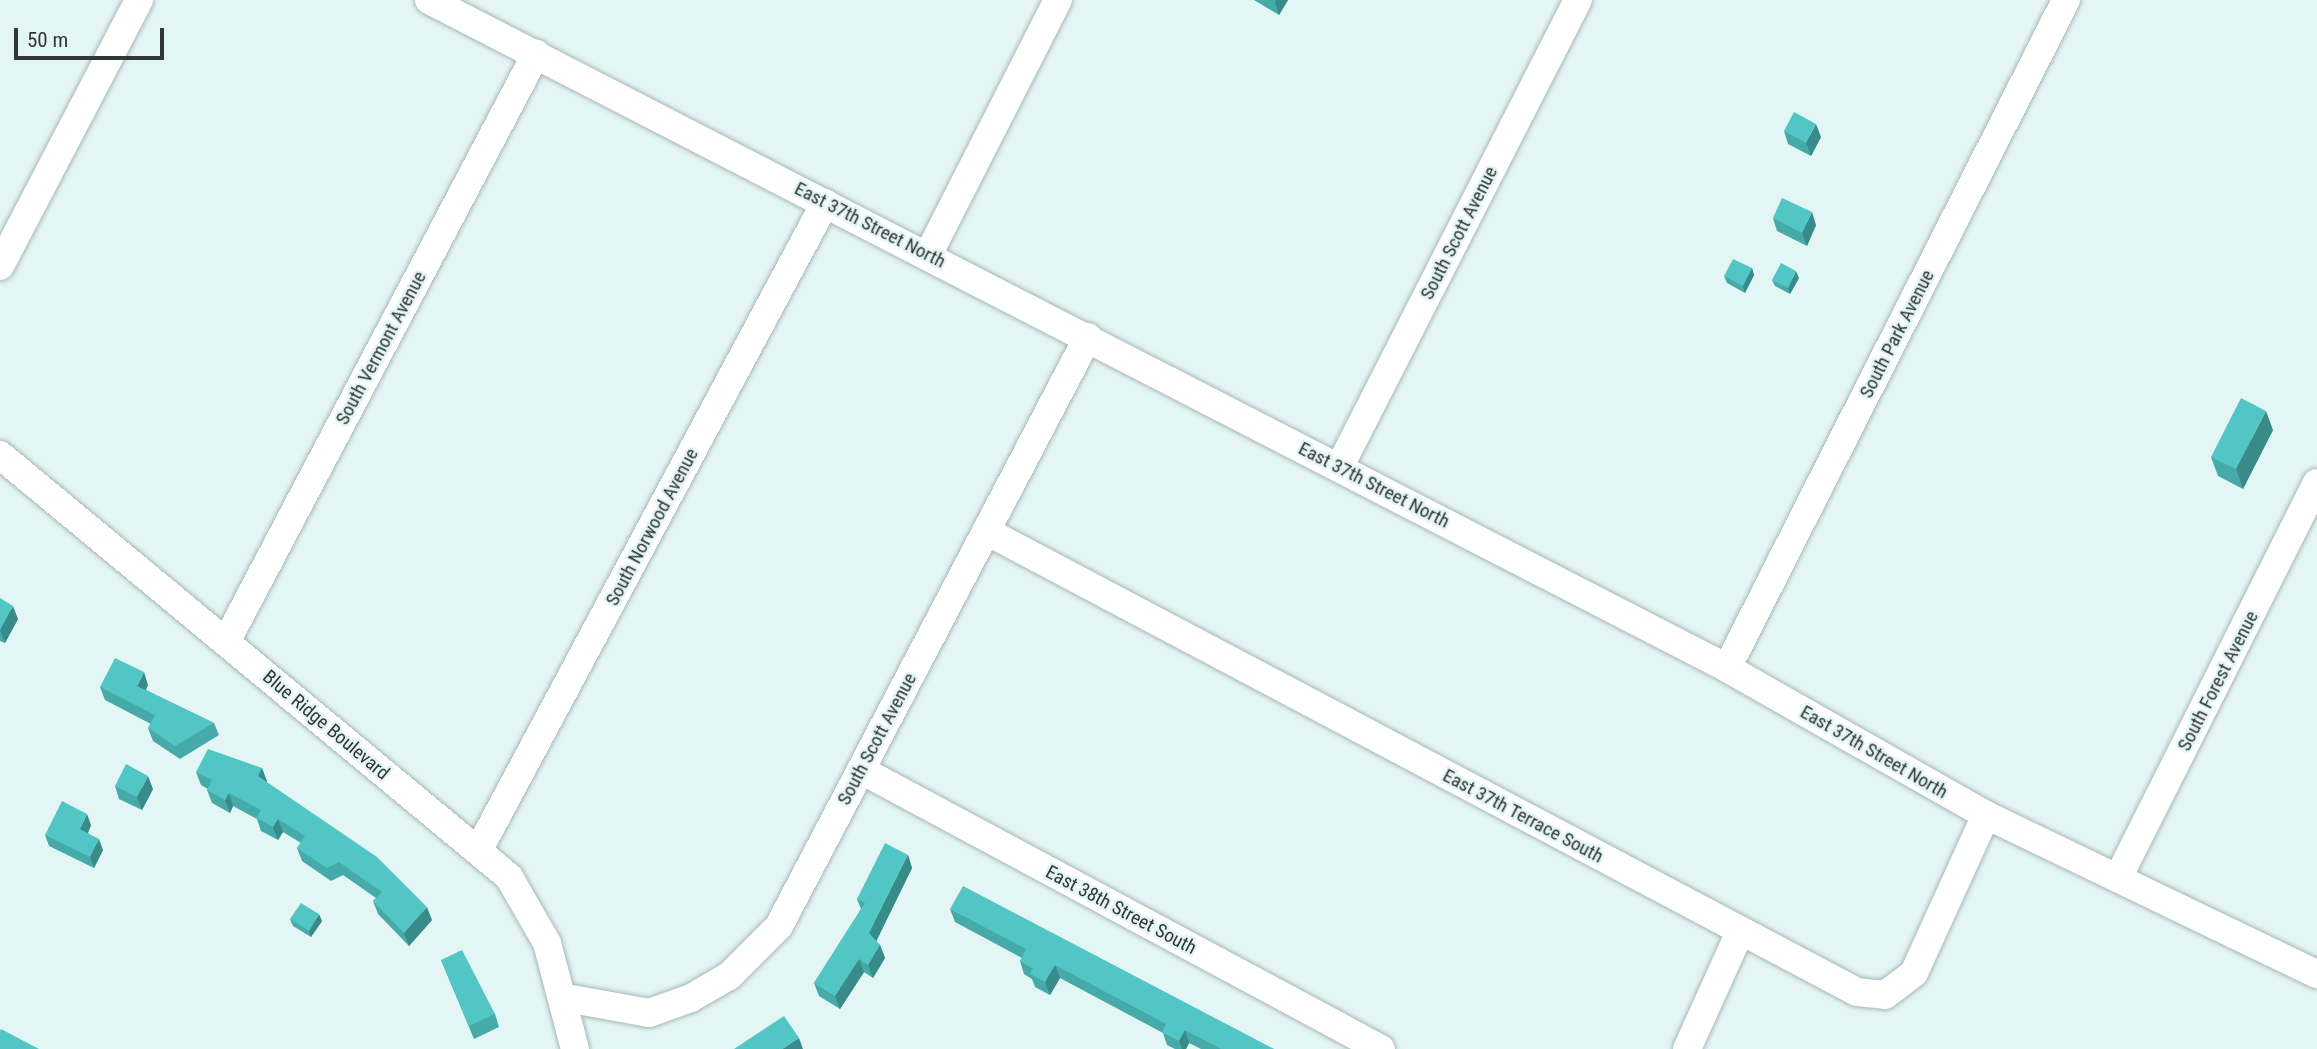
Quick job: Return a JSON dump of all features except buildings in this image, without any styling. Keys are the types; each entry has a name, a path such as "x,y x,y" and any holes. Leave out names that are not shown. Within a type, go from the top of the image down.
{"street":[{"path":"0,266 139,0"},
{"name":"East 37th Street North","path":"429,0 1727,668 1984,819 2118,878 2317,974"},
{"path":"928,255 1058,0"},
{"name":"South Scott Avenue","path":"1339,466 1578,0"},
{"name":"South Park Avenue","path":"1727,668 2066,0"},
{"name":"South Vermont Avenue","path":"226,642 536,54"},
{"name":"South Norwood Avenue","path":"478,851 825,203"},
{"name":"South Scott Avenue","path":"566,998 649,1013 729,976 779,926 1088,337"},
{"name":"Blue Ridge Boulevard","path":"0,455 478,851 522,895 566,998 575,1049"},
{"name":"South Forest Avenue","path":"2118,878 2317,483"},
{"name":"East 37th Terrace South","path":"986,531 1739,934 1857,992 1885,995 1914,973 1984,819"},
{"name":"East 38th Street South","path":"861,770 1381,1049"},
{"path":"1687,1049 1739,934"}]}
